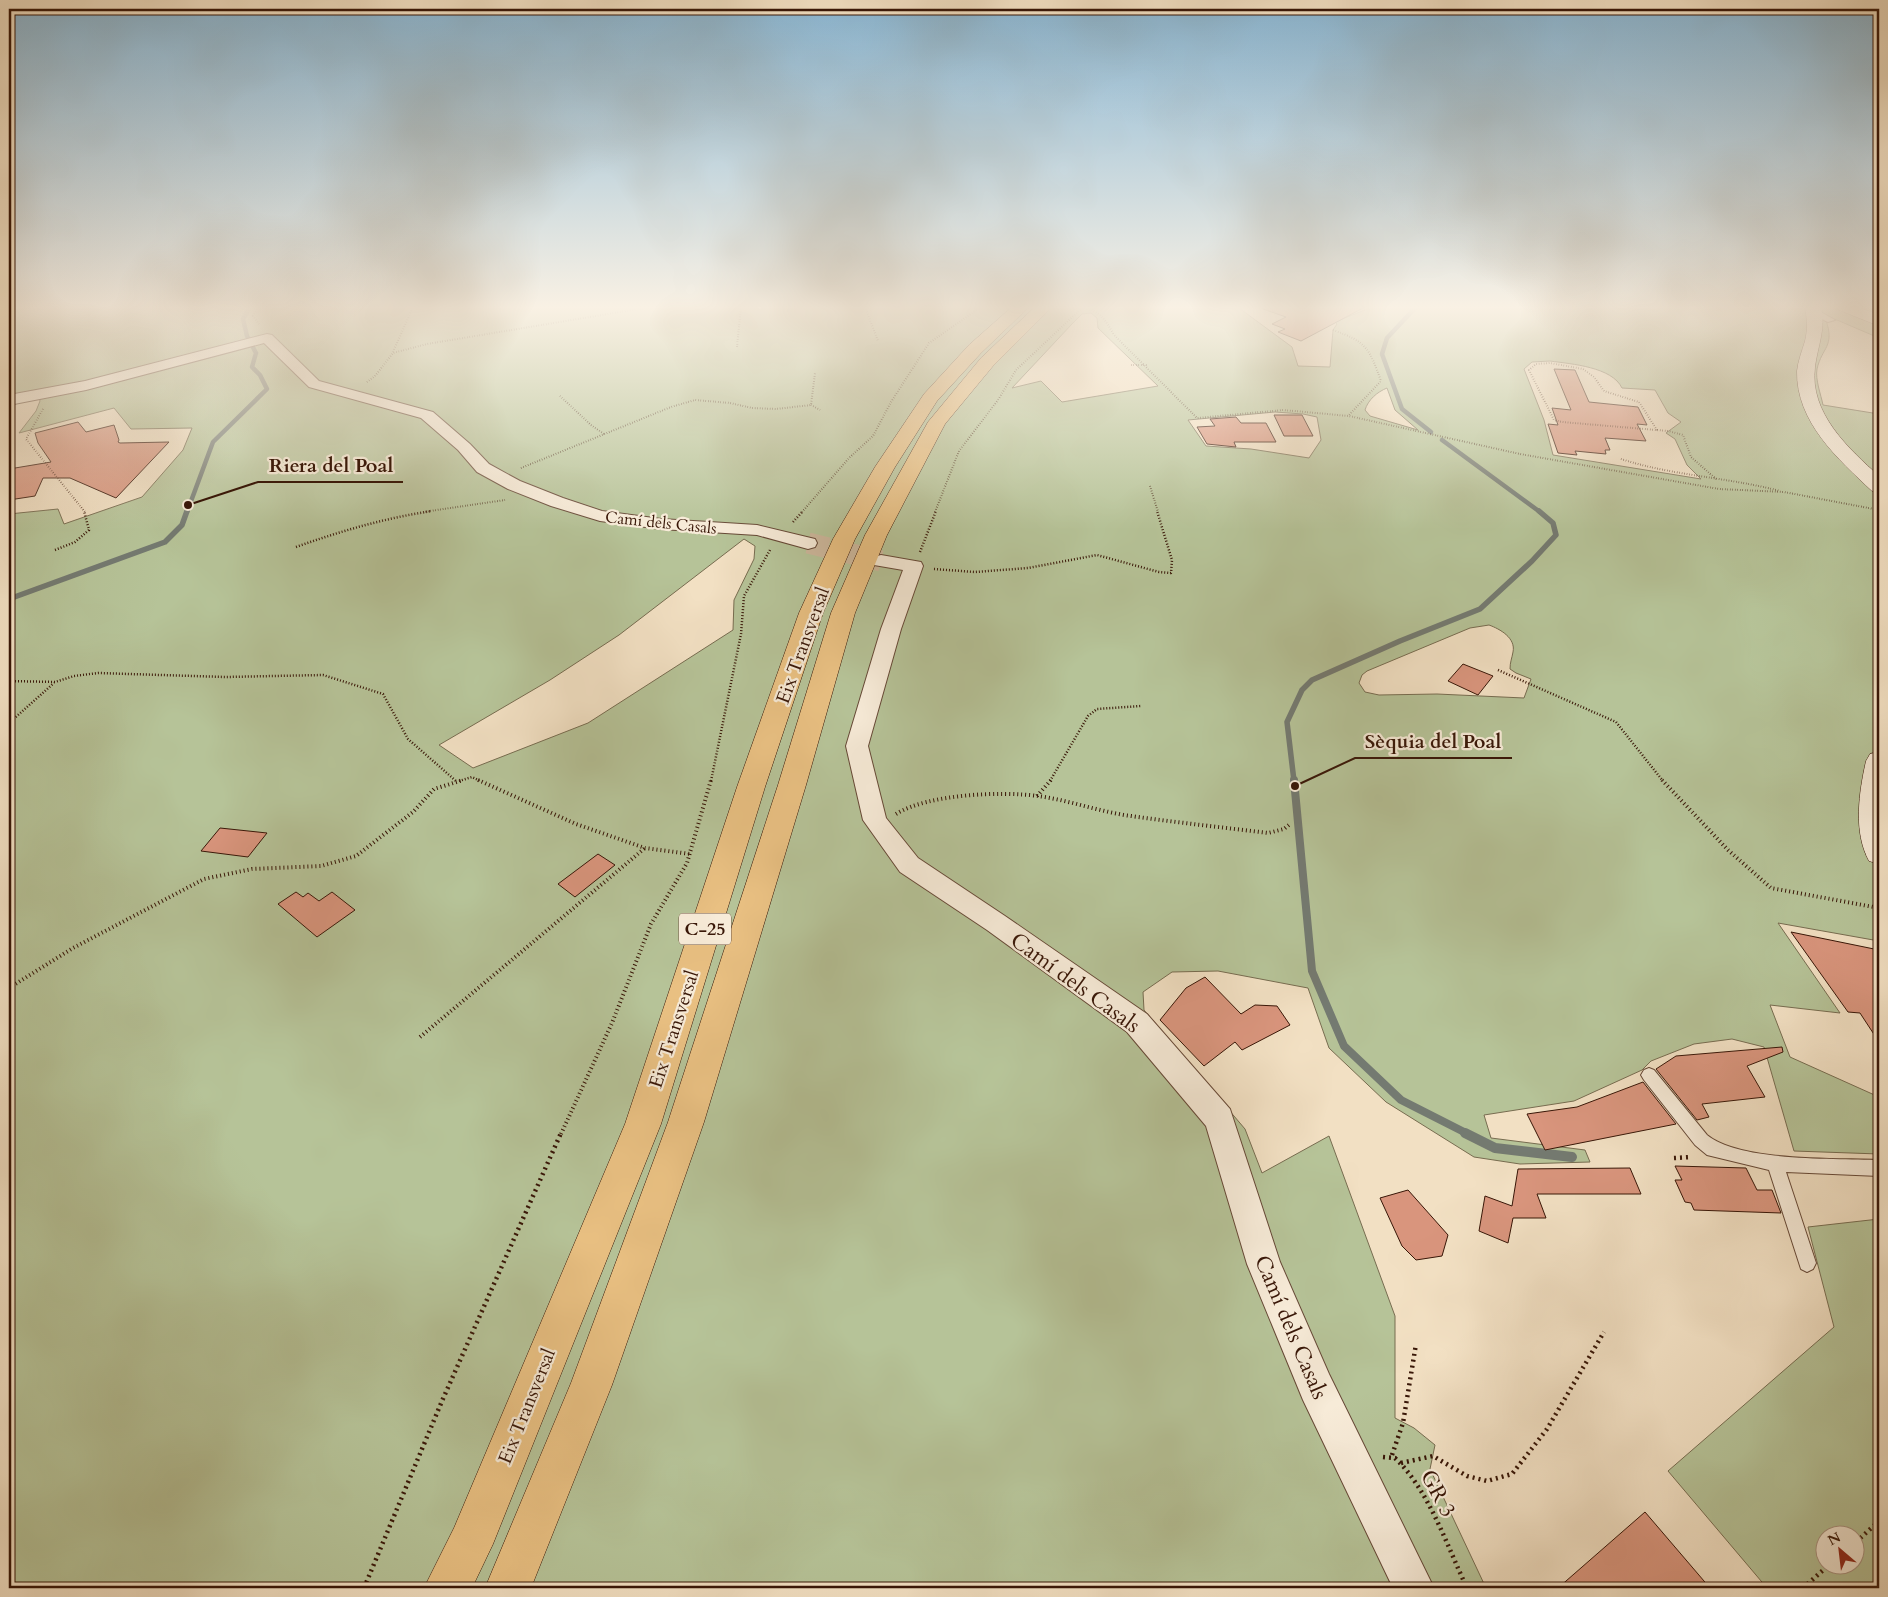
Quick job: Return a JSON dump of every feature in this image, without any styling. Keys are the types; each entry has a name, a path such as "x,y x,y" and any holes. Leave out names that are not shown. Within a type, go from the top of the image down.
{"highway":[{"name":"Eix Transversal","path":"447,1588 470,1544 643,1124 751,787 811,613 844,539 885,467 930,398 945,382"},
{"name":"Eix Transversal","path":"508,1588 591,1385 686,1122 792,785 843,613 876,535 908,472 937,422 970,382"},
{"path":"908,472 987,382"}],"street":[{"name":"Camí dels Casals","path":"57,391 99,382"},
{"name":"Camí dels Casals","path":"311,382 314,384 427,415 464,447 483,468 514,485 600,516 661,524 757,530 808,543"},
{"path":"1806,382 1810,402 1821,424 1838,448 1879,487"},
{"path":"9,400 57,391"},
{"path":"881,561 914,566"},
{"name":"Camí dels Casals","path":"914,566 891,629 857,746 875,820 909,865 996,923 1137,1022 1219,1119 1264,1264 1316,1387 1414,1588"},
{"path":"1879,761 1874,780 1871,807 1879,853"}],"lane":[{"path":"1649,1075 1701,1140 1713,1150 1775,1164 1879,1168"},
{"path":"1775,1164 1807,1262"}],"path":[{"path":"350,394 367,382"},
{"path":"811,405 814,382"},
{"path":"364,1588 442,1401 540,1179 612,1023 651,924 687,863 709,792 741,634 744,596 768,553 780,536 849,458 872,436 904,382"},
{"path":"1009,382 998,400 959,451 914,566 974,572 1028,568 1097,555 1158,572 1171,573 1172,560 1150,486"},
{"path":"1161,382 1197,418 1283,410 1349,416 1520,454 1709,487 1744,491 1784,492"},
{"path":"1349,416 1381,382"},
{"path":"1535,382 1554,420 1657,430 1683,435 1691,457 1716,479"},
{"path":"1597,382 1604,391 1639,402 1657,430"},
{"path":"56,550 75,542 89,530 85,512 26,439 33,424 57,391"},
{"path":"560,396 591,425 605,434"},
{"path":"500,477 671,407 695,400 730,403 752,408 811,405 820,410"},
{"path":"1621,460 1661,470 1761,485 1784,492 1879,510"},
{"path":"296,547 348,529 397,516 537,494"},
{"path":"1498,670 1616,722 1664,782 1728,850 1771,888 1879,908"},
{"path":"9,681 55,682 74,676 98,674 225,677 323,676 383,694 408,739 457,781"},
{"path":"9,723 55,682"},
{"path":"1036,796 1052,779 1088,716 1097,709 1141,706"},
{"path":"9,988 73,948 204,879 252,869 321,866 356,856 413,812 434,789 472,776 496,789 576,824 645,848 690,854"},
{"path":"882,828 902,807 934,800 968,796 1036,796 1103,811 1268,833 1284,829 1290,824"},
{"path":"420,1037 645,848"},
{"path":"1401,1463 1433,1456 1467,1476 1488,1481 1512,1474 1547,1429 1604,1332"},
{"path":"1354,1466 1379,1457 1392,1455 1403,1422 1416,1344"},
{"name":"GR 3","path":"1392,1455 1401,1463 1415,1482 1466,1588"},
{"path":"1866,1532 1879,1520"},
{"path":"1803,1588 1819,1574"}],"green space":[{"path":"9,382 1018,382 1012,388 1042,382 1062,402 1158,386 1153,382 1529,382 1544,420 1553,455 1701,479 1687,465 1675,439 1666,433 1681,422 1668,413 1655,390 1622,388 1617,382 1817,382 1823,405 1879,414 1879,941 1778,923 1840,1013 1770,1005 1790,1057 1879,1097 1879,1154 1794,1151 1764,1047 1732,1039 1694,1044 1651,1061 1642,1070 1574,1101 1484,1115 1491,1138 1585,1150 1590,1162 1520,1164 1474,1157 1386,1102 1329,1048 1308,988 1218,971 1172,972 1143,992 1144,1010 1245,1129 1262,1173 1329,1136 1395,1316 1395,1418 1414,1428 1435,1445 1430,1469 1486,1588 9,1588 9,514 58,509 64,524 142,497 183,450 192,428 131,429 114,408 19,433 36,411 40,401 39,397 9,404","holes":["1387,388 1395,410 1418,430 1370,416 1365,410 1373,397","1275,412 1317,417 1321,440 1309,458 1251,449 1206,446 1188,420","744,539 755,546 754,559 734,600 733,630 588,723 473,768 439,745 550,680 619,635","1489,625 1510,638 1513,647 1510,669 1531,679 1524,698 1437,694 1379,695 1365,692 1359,683 1362,675 1367,671 1470,628"]},
{"path":"1879,1219 1879,1588 1767,1588 1668,1471 1834,1327 1808,1227"}],"building":[{"path":"1559,382 1580,382 1589,402 1638,407 1647,425 1637,424 1646,441 1605,438 1610,450 1605,450 1606,454 1575,451 1577,455 1558,453 1548,424 1558,425 1552,408 1571,410"},
{"path":"1274,415 1302,415 1313,436 1284,436"},
{"path":"1236,417 1241,423 1266,423 1276,442 1234,442 1236,447 1207,444 1197,427 1215,426 1210,419"},
{"path":"78,422 86,432 114,425 118,442 120,443 169,442 116,498 70,478 43,478 35,496 9,500 9,469 51,462 38,443 35,433"},
{"path":"1463,664 1493,676 1478,695 1448,681"},
{"path":"220,828 267,833 248,857 201,851"},
{"path":"598,854 615,865 575,897 558,884"},
{"path":"296,892 303,897 308,893 319,901 332,892 355,910 317,937 278,904"},
{"path":"1791,932 1879,950 1879,1042 1860,1013 1848,1012"},
{"path":"1205,977 1241,1014 1255,1005 1277,1006 1290,1025 1242,1050 1235,1042 1204,1066 1160,1020 1186,988"},
{"path":"1782,1047 1783,1052 1747,1066 1765,1097 1702,1104 1709,1117 1697,1120 1656,1069 1676,1056"},
{"path":"1643,1082 1676,1124 1545,1150 1527,1114 1577,1107"},
{"path":"1675,1166 1746,1168 1757,1190 1772,1190 1781,1213 1694,1210 1691,1203 1685,1202 1675,1180 1682,1180"},
{"path":"1630,1168 1641,1194 1537,1194 1546,1218 1513,1218 1508,1243 1479,1231 1485,1196 1512,1206 1518,1169"},
{"path":"1408,1190 1448,1235 1442,1256 1416,1260 1402,1246 1380,1198"},
{"path":"1645,1512 1710,1588 1558,1588"}],"waterway":[{"path":"187,512 213,442 267,389 263,382"},
{"path":"1392,382 1402,409 1431,432"},
{"path":"1442,440 1540,512"},
{"path":"9,599 165,542 182,525 187,511"},
{"path":"1294,781 1287,722 1302,690 1312,680 1400,641 1480,609 1532,561 1556,535 1553,523 1539,511"},
{"path":"1294,780 1312,971 1344,1046 1401,1100 1468,1134"},
{"path":"1465,1133 1495,1148 1572,1157"}],"tunnel":[{"path":"808,543 881,561"}],"place":[{"name":"Riera del Poal","path":"188,505"},
{"name":"Sèquia del Poal","path":"1295,786"}]}
